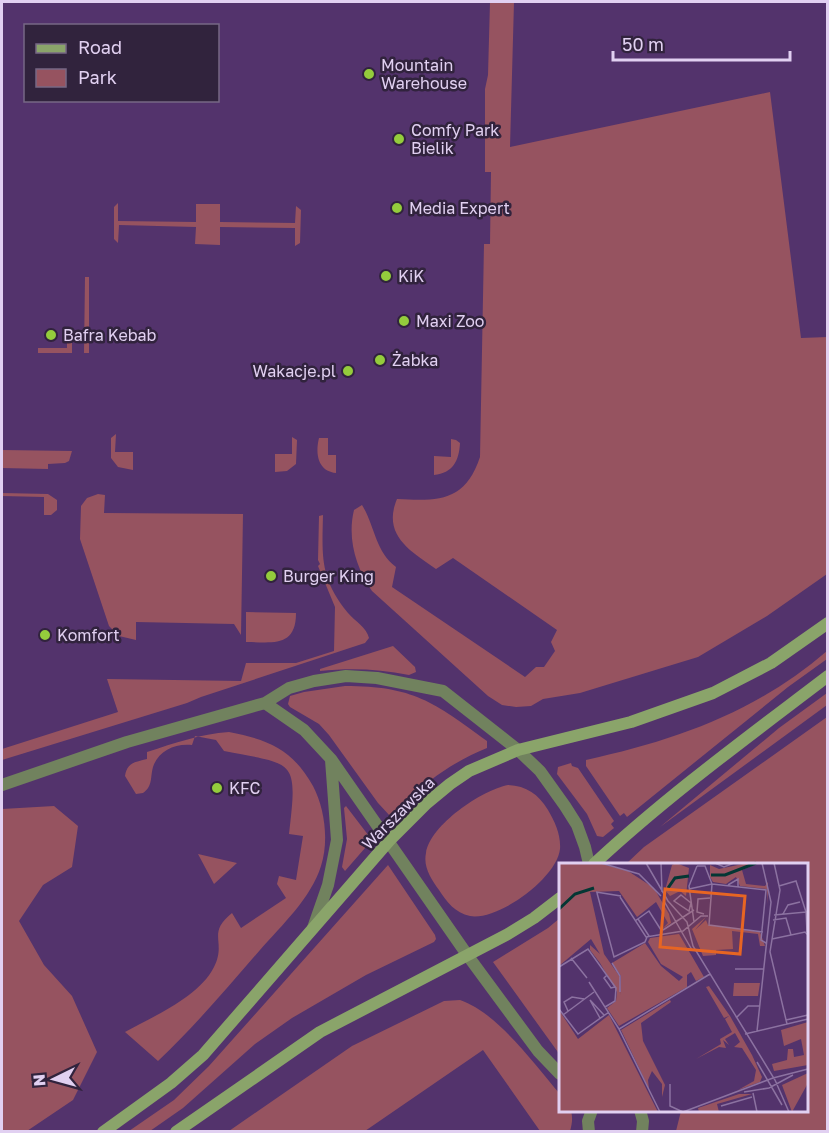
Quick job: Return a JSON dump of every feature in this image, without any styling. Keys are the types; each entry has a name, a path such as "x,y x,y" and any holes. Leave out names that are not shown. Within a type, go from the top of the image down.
{"main road":[{"name":"Warszawska","path":"103,1131 171,1083 203,1055 389,841 427,803 450,784 469,771 518,750 631,722 713,693 771,663 828,623"},
{"path":"595,863 629,831 828,676"},
{"path":"176,1131 320,1032 468,956 534,918 559,899"}],"street":[{"path":"2,785 127,742 265,703 289,688 346,676 377,678 443,691 518,750 540,771 577,825 588,863"},
{"path":"265,703 303,730 331,759 468,956 538,1051 559,1072"},
{"path":"312,932 328,885 337,840 331,759"},
{"path":"589,1131 588,1121 591,1112"}],"green space":[{"path":"490,2 514,2 510,147 770,92 801,338 828,337 827,574 767,616 698,657 580,693 543,699 531,706 516,707 502,705 488,696 372,591 361,573 352,542 354,510 362,505 379,546 396,567 392,587 525,677 536,667 544,667 555,651 551,642 557,630 453,558 436,569 401,541 393,523 393,512 397,499 426,500 449,496 467,483 480,457 484,244 490,244 491,172 485,172 485,89 488,75"},
{"path":"118,203 118,221 196,222 196,204 220,204 220,222 295,223 296,206 301,210 300,243 295,246 295,228 220,227 220,245 195,244 196,227 119,225 118,243 114,239 114,207"},
{"path":"85,277 89,277 89,353 84,353"},
{"path":"67,327 72,327 72,353 38,353 38,348 67,348"},
{"path":"116,434 115,452 133,452 133,470 118,467 111,458 111,438"},
{"path":"292,437 297,440 296,464 287,471 275,472 275,454 292,454"},
{"path":"319,438 328,438 328,455 336,455 336,473 325,469 319,461 317,450"},
{"path":"451,439 460,443 456,461 446,472 434,475 434,456 451,457"},
{"path":"2,450 72,451 69,461 48,464 48,469 2,468"},
{"path":"2,493 48,494 57,500 57,510 51,515 44,515 44,497 2,496"},
{"path":"98,494 105,495 104,513 243,514 241,635 234,624 136,622 136,640 119,636 109,626 80,539 81,506 87,498"},
{"path":"323,515 323,556 328,578 339,601 366,631 369,638 365,643 187,703 2,760 2,749 118,712 107,679 241,681 246,663 296,663 334,651 335,607 318,566 320,564 318,560 319,516"},
{"path":"246,612 296,613 295,624 292,632 281,641 246,642"},
{"path":"393,646 415,667 416,672 409,675 365,670 320,671 320,669"},
{"path":"827,651 827,659 788,687 627,817 624,813 620,816 586,766 586,760 684,733 744,707 772,691"},
{"path":"345,686 388,689 422,699 437,706 487,741 487,748 443,771 391,817 319,724 288,704 290,696"},
{"path":"827,693 827,705 660,827 779,728"},
{"path":"827,717 827,1131 676,1131 681,1112 808,1112 808,863 627,863 644,847"},
{"path":"229,732 268,743 288,755 305,773 317,795 323,815 325,846 316,878 295,911 210,1007 158,1061 125,1032 175,1005 198,988 207,978 214,967 219,951 218,932 224,920 232,913 241,928 286,898 277,884 279,876 296,880 303,836 289,834 293,791 291,778 286,769 278,763 265,759 224,751 216,740 198,737"},
{"path":"194,738 192,745 179,745 163,752 155,761 148,788 143,793 136,794 125,776 130,765 147,759 147,752"},
{"path":"571,763 572,766 578,768 614,821 611,824 614,828 603,837 597,836 587,814 557,774 558,767"},
{"path":"508,785 521,787 540,799 555,824 560,839 560,849 549,872 538,884 510,905 482,916 465,915 448,903 433,882 428,873 426,853 437,831 459,810 485,794"},
{"path":"54,806 78,826 72,867 43,885 19,921 44,965 72,996 97,1052 73,1100 27,1131 2,1131 2,809"},
{"path":"346,806 372,840 345,871 342,867 347,839 344,808"},
{"path":"198,854 237,863 214,884"},
{"path":"388,865 435,935 434,942 366,975 292,1018 255,1044 183,1108 150,1131 129,1131 174,1100 209,1066"},
{"path":"559,919 559,1054 493,962"},
{"path":"460,1000 474,1007 488,1016 515,1041 559,1093 559,1112 571,1112 570,1131 540,1131 483,1050 365,1131 229,1131 352,1046 444,1001"}],"place":[{"name":"Mountain Warehouse","path":"369,74"},
{"name":"Comfy Park Bielik","path":"399,139"},
{"name":"Media Expert","path":"397,208"},
{"name":"KiK","path":"386,276"},
{"name":"Maxi Zoo","path":"404,321"},
{"name":"Bafra Kebab","path":"51,335"},
{"name":"Żabka","path":"380,360"},
{"name":"Wakacje.pl","path":"348,371"},
{"name":"Burger King","path":"271,576"},
{"name":"Komfort","path":"45,635"},
{"name":"KFC","path":"217,788"}]}
